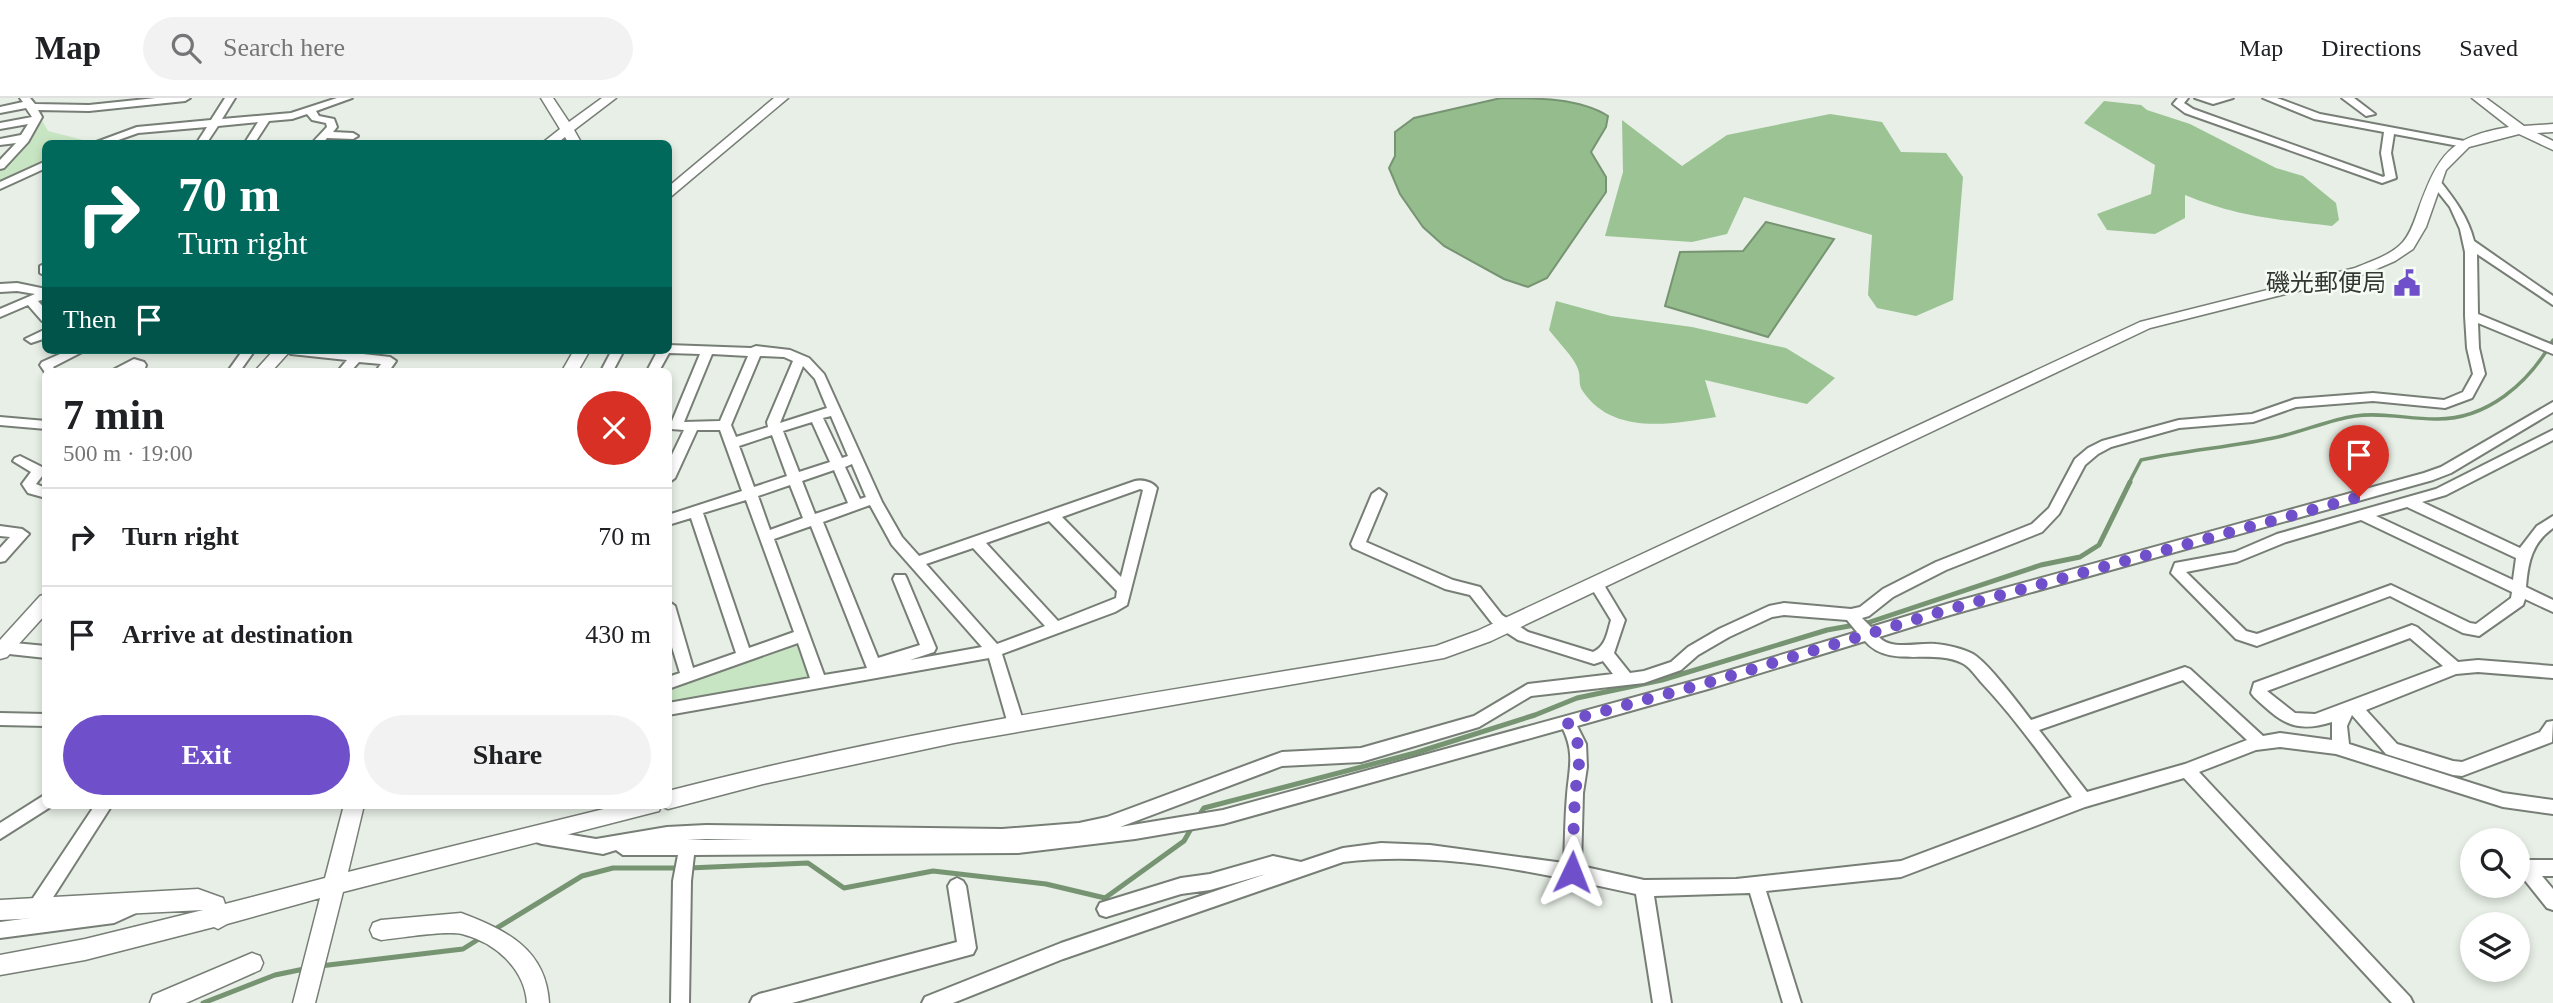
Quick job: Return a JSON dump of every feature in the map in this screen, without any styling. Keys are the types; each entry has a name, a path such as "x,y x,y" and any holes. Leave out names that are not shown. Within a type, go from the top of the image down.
{"street":[{"path":"0,110 29,103 89,108 185,98"},
{"path":"203,140 230,98"},
{"path":"108,140 137,130 176,125 265,120 310,111 348,98"},
{"path":"547,98 574,140"},
{"path":"552,140 610,98"},
{"path":"672,191 782,98"},
{"path":"2183,98 2178,104 2184,109 2382,180 2391,178 2385,127"},
{"path":"2200,98 2213,101 2228,98"},
{"path":"2270,98 2300,113 2464,144"},
{"path":"2347,98 2370,114"},
{"path":"2478,98 2523,131 2553,146"},
{"path":"2,162 25,138 35,120 37,114 29,103"},
{"path":"310,111 316,118 330,121 332,127 320,140"},
{"path":"0,126 35,120"},
{"path":"251,140 265,120"},
{"path":"672,799 761,774 1016,724 1437,653 1507,625 1596,584 2145,326 2172,316 2360,271 2390,258 2408,246 2450,155 2464,144 2490,134 2553,128"},
{"path":"326,135 353,136"},
{"path":"0,142 25,138"},
{"path":"0,186 42,166"},
{"path":"596,846 667,834 706,832 1002,836 1079,830 1143,812 1282,759 1361,755 1479,720 1528,690 1644,677 1676,666 1693,651 1724,632 1769,612 1784,609 1851,615 1864,612 1888,593 1941,566 2037,528 2054,511 2080,462 2092,451 2107,444 2179,424 2253,418 2295,403 2372,397 2445,404 2459,400 2468,395 2479,374 2473,355 2471,316 2474,273 2469,243 2455,202 2436,183"},
{"path":"2469,243 2553,301"},
{"path":"0,288 17,287 42,293"},
{"path":"0,313 42,296"},
{"path":"30,300 42,314"},
{"path":"2471,316 2548,348"},
{"path":"31,339 42,335"},
{"path":"672,350 756,350 786,353 800,359 820,377 874,499 897,541 994,651 1016,724"},
{"path":"708,350 672,426 725,425"},
{"path":"756,350 725,425 819,681"},
{"path":"48,368 46,365 71,354"},
{"path":"266,368 279,354"},
{"path":"328,354 390,361 384,368"},
{"path":"347,368 356,357"},
{"path":"800,359 773,422 875,668"},
{"path":"123,368 134,363 140,365 139,368"},
{"path":"542,837 596,846 687,849 1018,846 1135,832 1223,817 2428,477 2446,470 2553,406"},
{"path":"733,443 835,410"},
{"path":"816,416 856,505"},
{"path":"0,421 42,425"},
{"path":"672,469 692,426"},
{"path":"2553,434 2547,434 2441,492 2282,538 2237,557 2180,567 2178,573 2241,635 2256,640 2391,590 2468,629 2479,630 2518,601 2524,556 2531,536 2553,521"},
{"path":"672,519 857,458"},
{"path":"20,461 39,471 29,485 33,490 42,492"},
{"path":"672,708 875,668 994,651 1110,608 1122,601 1150,488 1140,484 917,562"},
{"path":"1379,495 1358,544 1450,585 1475,591 1497,619 1540,642 1594,658 1605,653 1610,647 1618,620 1596,584"},
{"path":"767,536 874,499"},
{"path":"2407,501 2524,556"},
{"path":"696,512 744,656"},
{"path":"1052,515 1125,590"},
{"path":"2363,515 2553,606"},
{"path":"0,531 22,534 0,557"},
{"path":"976,542 1055,628"},
{"path":"875,668 929,648 900,579"},
{"path":"2,650 42,605"},
{"path":"1851,615 1878,646 1893,650 1938,650 1969,659 2028,727 2084,800"},
{"path":"672,620 688,676"},
{"path":"2455,668 2412,631 2259,687 2259,693 2286,717 2306,724 2455,668 2478,666 2548,672 2553,687"},
{"path":"672,682 803,635"},
{"path":"2,650 42,652"},
{"path":"1605,653 1626,679"},
{"path":"2028,727 2185,673 2260,743"},
{"path":"2348,709 2392,749 2462,769 2546,737 2553,727"},
{"path":"2341,748 2339,726 2348,709"},
{"path":"0,719 42,720"},
{"path":"1567,721 1578,744 1579,768 1575,793 1572,872"},
{"path":"931,1003 1061,951 1343,855 1381,850 1430,852 1572,872 1644,888 1756,885 1901,869 2084,800 2187,770 2260,743 2280,740 2341,748 2503,800 2553,807"},
{"path":"2187,770 2404,1003"},
{"path":"0,832 42,804"},
{"path":"37,907 101,809"},
{"path":"304,1003 353,809"},
{"path":"0,965 73,954 218,919 333,886 542,837 638,809"},
{"path":"680,1003 682,881 687,849"},
{"path":"1105,909 1181,886 1210,882 1273,864 1303,869"},
{"path":"2553,868 2525,868 2553,902"},
{"path":"1756,885 1792,1003"},
{"path":"758,1003 967,948 957,886"},
{"path":"1644,888 1661,1003"},
{"path":"0,910 198,899 215,905 218,919"},
{"path":"0,930 114,915 127,910 136,901"},
{"path":"381,930 461,923 489,935 517,952 537,983 538,1003"},
{"path":"160,1003 252,963"}],"shaded area":[{"path":"1501,98 1571,102 1608,116 1606,127 1591,152 1606,177 1606,192 1547,278 1528,287 1504,279 1444,246 1423,227 1400,194 1389,168 1395,156 1395,132 1414,118"},
{"path":"2104,101 2141,105 2147,110 2190,124 2276,168 2303,176 2336,203 2339,220 2332,226 2257,216 2222,208 2185,195 2185,218 2155,234 2107,230 2097,214 2151,194 2155,165 2084,123"},
{"path":"1830,114 1882,122 1901,152 1946,153 1963,177 1953,300 1916,316 1877,308 1868,295 1872,235 1744,197 1727,234 1692,242 1605,236 1623,172 1622,120 1682,166 1727,135"},
{"path":"41,119 48,131 83,140 42,140 42,162 0,183 0,171 27,141"},
{"path":"1766,222 1834,239 1768,337 1665,306 1680,252 1743,251"},
{"path":"1556,301 1611,316 1692,327 1786,348 1835,378 1807,404 1705,380 1716,417 1662,424 1626,421 1609,415 1595,405 1582,390 1576,364 1549,330"},
{"path":"796,644 808,677 672,703 672,687"}],"waterway":[{"path":"2129,483 2141,460 2278,437 2345,418 2375,415 2435,419 2472,413 2489,406 2519,384 2532,371 2553,340"},
{"path":"1864,624 2041,565 2080,557 2099,545 2130,482"},
{"path":"1198,817 1204,808 1415,753 1535,715 1577,698 1662,680 1827,630 1855,625"},
{"path":"689,868 808,863 844,888 933,871 1046,884 1105,898 1184,841 1192,827"},
{"path":"492,931 582,876 613,868 680,868"},
{"path":"320,966 463,949 482,937"},
{"path":"203,1003 275,975 304,969"}],"place":[{"name":"磯光郵便局","path":"2407,283"}],"route":[{"path":"1572,872 1575,793 1579,768 1578,744 1567,721 1707,683 1950,609 2211,540 2359,497"}]}
